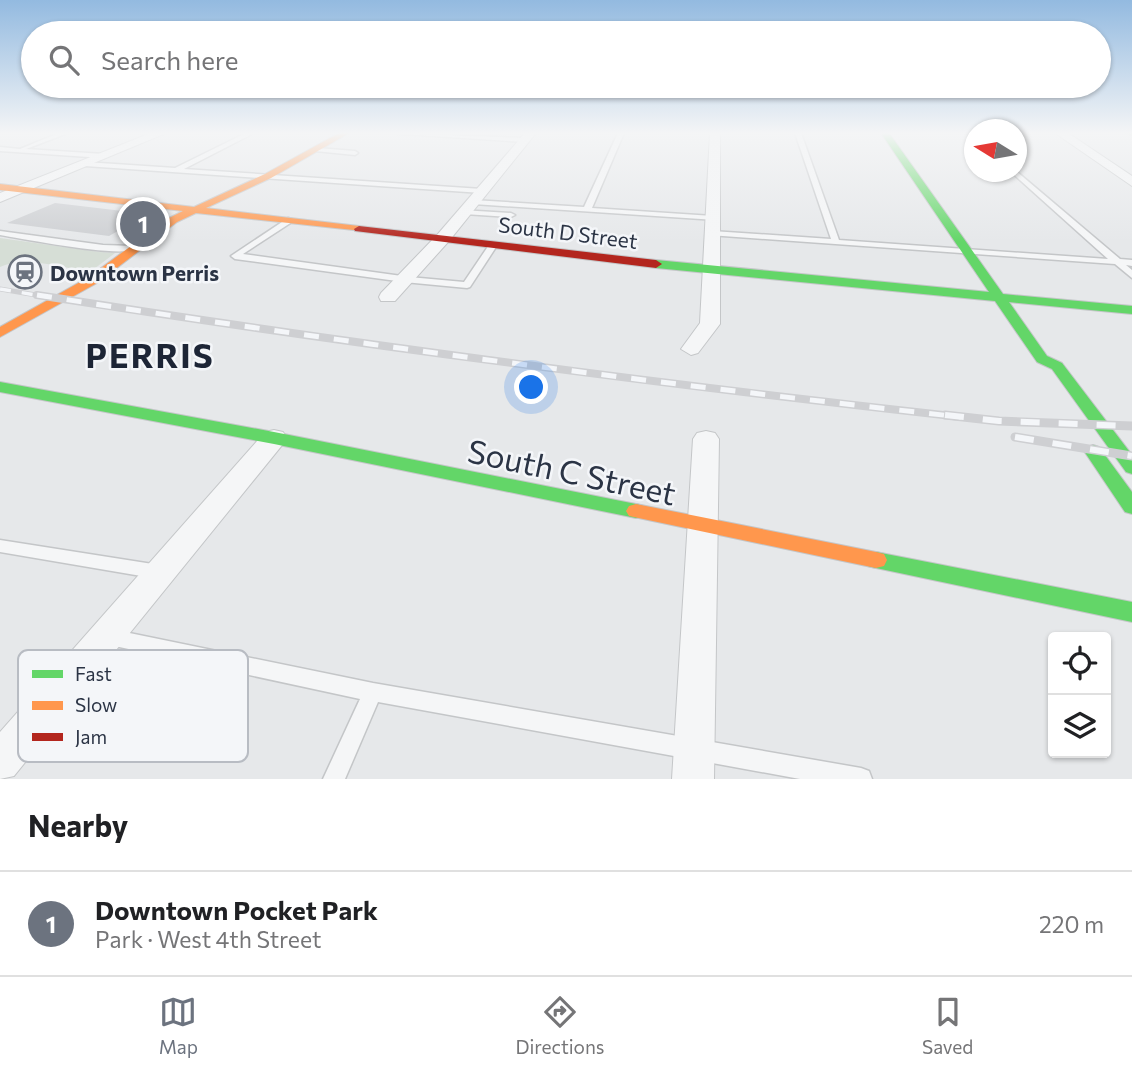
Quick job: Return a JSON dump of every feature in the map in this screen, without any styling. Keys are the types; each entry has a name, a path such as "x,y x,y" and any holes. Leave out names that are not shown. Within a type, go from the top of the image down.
{"main road":[{"path":"0,332 93,280 173,220 281,169"},
{"path":"910,169 1042,359 1057,366 1132,468"},
{"name":"South D Street","path":"0,187 711,270 1132,310"},
{"path":"0,352 130,273 190,223 197,211"},
{"path":"1042,359 1037,367 1044,378"},
{"name":"South C Street","path":"0,387 274,438 1132,612"},
{"path":"1080,433 1132,507"}],"street":[{"path":"0,198 72,169"},
{"path":"388,297 443,238 501,169"},
{"path":"691,349 710,324 714,169"},
{"path":"1113,169 1132,182"},
{"path":"94,650 274,438"},
{"path":"694,763 706,439"},
{"path":"0,762 18,741"}],"lane":[{"path":"166,169 268,176 473,202 587,210 836,242 1132,263"},
{"path":"587,210 605,169"},
{"path":"811,169 836,242"},
{"path":"1025,182 1113,262 1132,275"},
{"path":"473,202 511,215"},
{"path":"291,220 235,256 461,286 470,283 494,244"},
{"path":"0,233 103,248 133,249"},
{"path":"0,546 160,572"},
{"path":"106,636 173,650"},
{"path":"248,666 694,763 861,779"},
{"path":"334,779 373,692"}],"shaded area":[{"path":"0,238 115,253 90,272 32,262 0,267"}],"building":[{"path":"55,203 148,214 109,236 7,223"}],"railway":[{"path":"0,289 48,297"},
{"path":"37,295 498,361 961,417"},
{"path":"945,415 999,421 1132,426"},
{"path":"1015,437 1132,456"}],"traffic: fast":[{"path":"910,169 1042,359 1057,366 1132,468"},
{"path":"656,264 1132,310"},
{"path":"0,387 274,438 636,511"},
{"path":"1093,451 1132,507"},
{"path":"876,560 1132,612"}],"traffic: slow":[{"path":"0,333 93,280 173,220 280,169"},
{"path":"0,187 359,229"},
{"path":"636,511 876,560"}],"traffic: jam":[{"path":"359,229 656,264"}],"place":[{"name":"Downtown Pocket Park","path":"143,224"},
{"name":"Downtown Perris","path":"25,272"}],"district":[{"name":"PERRIS","path":"150,354"}]}
